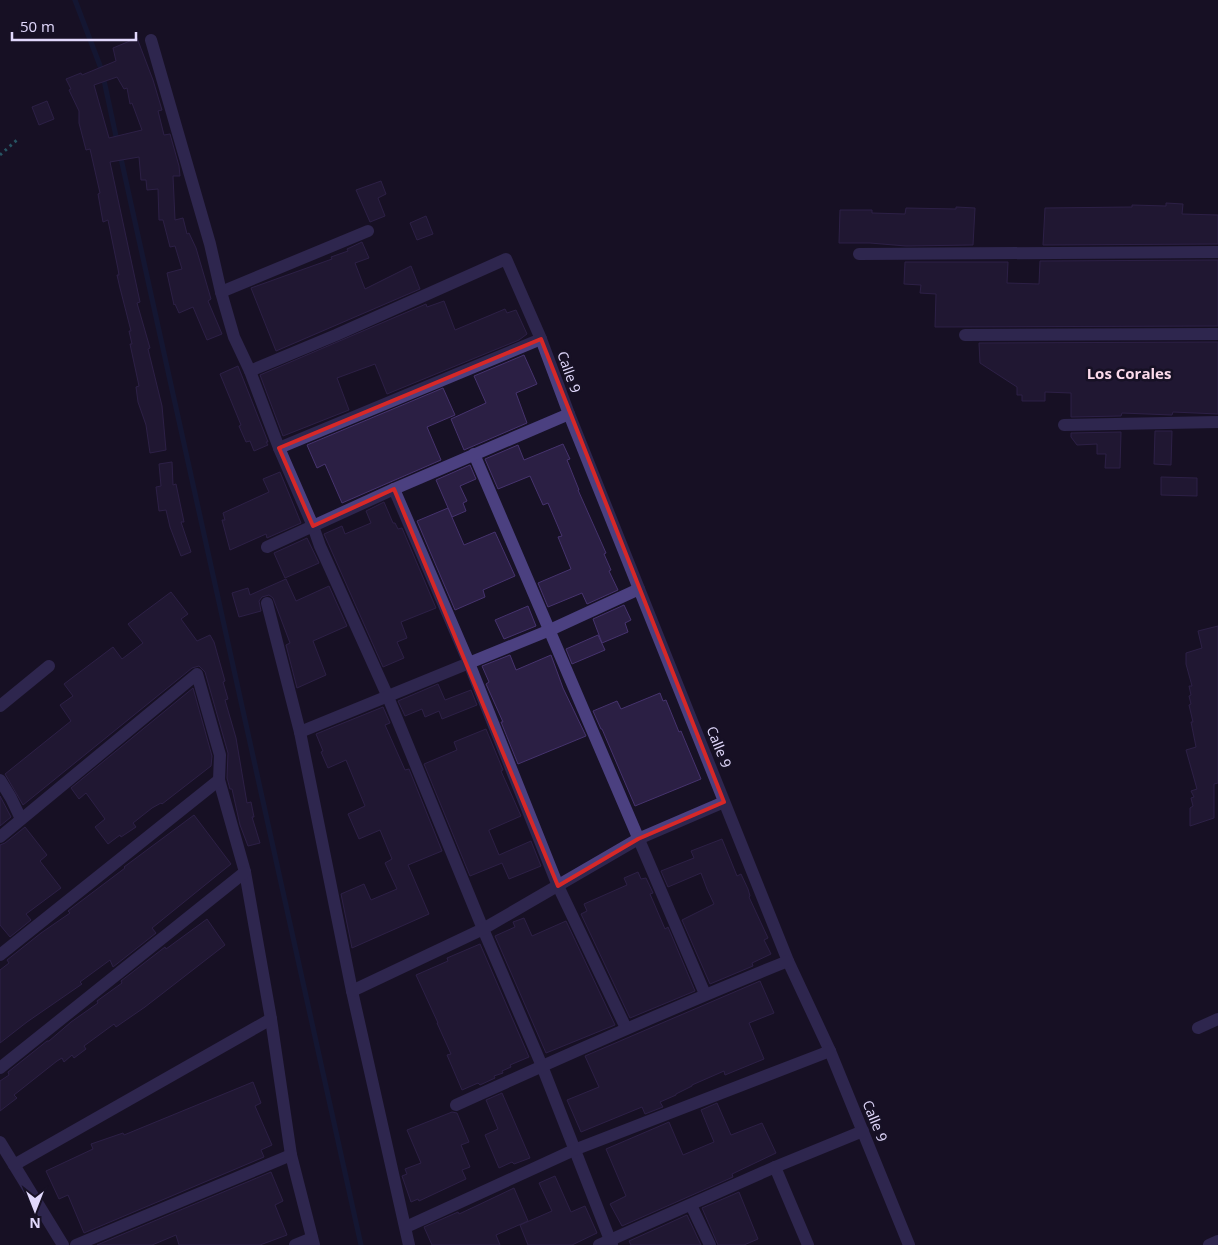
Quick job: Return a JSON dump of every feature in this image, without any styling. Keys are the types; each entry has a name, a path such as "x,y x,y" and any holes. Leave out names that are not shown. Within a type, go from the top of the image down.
{"street":[{"path":"151,40 210,244 234,336 250,371 279,448 320,546 388,697 483,929 542,1066 607,1244 775,1167 863,1131"},
{"path":"221,292 368,230"},
{"path":"859,254 1218,252"},
{"name":"Calle 9","path":"250,371 506,259 541,339 569,414 788,961 830,1051 909,1245"},
{"path":"965,335 1218,334"},
{"path":"279,448 541,339"},
{"path":"267,546 394,488 569,414"},
{"path":"1064,425 1218,422"},
{"path":"474,454 706,994"},
{"path":"394,488 469,663 558,886 626,1028"},
{"path":"300,732 550,630 639,589"},
{"path":"267,603 300,732 352,991 410,1245"},
{"path":"0,706 49,666"},
{"path":"0,837 197,674 220,755 219,780 245,872 271,1019 291,1155 313,1241 295,1245"},
{"path":"0,780 21,820"},
{"path":"0,956 219,780"},
{"path":"352,991 483,929 638,838 724,802"},
{"path":"0,1068 245,872"},
{"path":"456,1105 626,1028 788,961"},
{"path":"14,1165 271,1019"},
{"path":"1198,1028 1218,1019"},
{"path":"406,1227 574,1150 830,1051"},
{"path":"0,1142 63,1245"},
{"path":"76,1245 291,1155"},
{"path":"775,1167 808,1245"},
{"path":"691,1205 710,1245"},
{"path":"1209,1245 1218,1241"}],"path":[{"path":"0,155 18,139"}],"highlighted area":[{"path":"541,339 724,802 638,839 558,886 394,489 313,526 279,448"}],"building":[{"path":"137,38 162,110 158,111 164,135 170,134 179,166 180,176 173,176 175,220 183,218 187,234 189,233 196,248 211,299 208,301 222,334 207,340 193,307 179,313 174,305 167,273 182,269 175,246 170,247 163,220 159,220 158,189 147,190 146,180 141,180 139,157 110,162 140,302 137,303 150,348 148,349 162,406 166,450 150,453 146,425 138,402 136,387 139,386 130,344 132,344 129,331 131,331 117,275 119,275 108,220 103,222 98,194 100,193 90,149 86,150 79,123 79,111 66,79 81,73 82,75 116,61 113,48","holes":["117,77 124,89 127,88 130,104 132,103 142,130 109,138 94,85"]},
{"path":"47,101 54,119 39,125 32,107"},
{"path":"381,181 386,194 378,198 385,216 370,222 356,190"},
{"path":"1166,203 1183,204 1182,214 1218,215 1218,244 1043,245 1045,208 1132,207 1132,205 1166,206"},
{"path":"956,207 975,208 973,245 906,246 839,243 840,210 872,210 872,213 905,214 906,208 956,209"},
{"path":"426,216 433,234 417,240 410,223"},
{"path":"362,242 369,258 355,263 365,289 411,266 420,289 276,351 251,288 332,259 331,257 348,251 347,249"},
{"path":"1218,260 1218,326 935,327 936,294 920,293 921,285 904,284 905,262 1008,262 1007,283 1039,284 1040,261"},
{"path":"444,301 455,330 505,309 507,313 516,310 527,334 519,340 387,394 375,364 337,378 349,410 283,436 260,375 426,304 427,307"},
{"path":"1218,342 1218,414 1173,412 1172,415 1122,413 1121,416 1071,417 1071,393 1045,392 1045,401 1022,401 1022,395 1017,395 1017,387 980,363 979,343"},
{"path":"524,355 537,384 516,393 527,423 464,450 451,419 486,403 474,376"},
{"path":"238,366 268,442 266,442 268,445 254,451 250,441 246,442 220,374"},
{"path":"443,388 455,415 427,427 441,460 342,503 325,464 317,468 307,445"},
{"path":"1155,431 1172,431 1171,465 1154,464"},
{"path":"1121,432 1120,468 1105,468 1106,454 1097,454 1097,444 1077,445 1071,437 1071,433"},
{"path":"563,444 570,459 567,460 578,490 606,553 604,554 611,570 609,571 618,590 587,604 582,593 548,607 538,583 571,569 558,537 562,536 548,503 543,505 530,476 498,489 485,459 518,445 524,460"},
{"path":"172,462 173,485 176,484 184,522 181,522 191,552 181,556 166,510 159,511 156,487 161,486 159,464"},
{"path":"470,465 476,479 460,486 467,501 463,503 466,511 452,517 436,480"},
{"path":"280,472 301,523 267,538 266,534 230,550 222,520 225,520 223,513 269,492 263,479"},
{"path":"1161,477 1197,478 1197,496 1161,495"},
{"path":"384,502 393,523 395,523 398,529 402,528 436,608 401,622 407,638 397,642 404,658 383,667 324,534 342,526 345,534 371,523 366,511"},
{"path":"448,508 464,545 495,532 515,576 483,590 485,597 455,610 417,521"},
{"path":"307,538 319,563 285,578 274,553"},
{"path":"286,579 296,601 329,586 347,626 313,641 326,675 297,688 286,645 290,643 273,598 269,595 262,597 259,601 261,611 239,617 232,593 248,588 250,595"},
{"path":"171,592 188,614 181,619 197,641 210,635 214,642 225,681 223,682 228,699 225,700 236,738 247,803 251,802 254,817 252,817 260,843 248,846 240,825 232,789 230,789 227,778 228,753 205,672 199,666 192,668 23,805 5,774 71,721 60,705 73,696 64,684 113,647 122,659 143,643 128,624"},
{"path":"624,605 631,620 625,623 628,632 602,643 593,619"},
{"path":"528,606 536,626 504,639 495,620"},
{"path":"1218,626 1218,783 1214,784 1214,818 1190,826 1190,808 1193,806 1191,798 1194,797 1191,791 1197,789 1186,750 1196,747 1189,705 1191,704 1189,696 1191,695 1189,686 1192,686 1186,664 1186,653 1202,648 1198,631"},
{"path":"598,635 605,650 572,664 566,649"},
{"path":"510,655 516,670 551,655 563,688 586,736 518,764 501,722 503,722 486,684 489,682 482,666"},
{"path":"438,684 445,700 471,690 477,705 442,719 439,711 425,717 422,709 405,716 398,701"},
{"path":"193,688 212,756 211,766 162,804 152,808 133,823 136,827 108,844 95,827 105,819 86,793 79,799 71,788"},
{"path":"660,693 663,701 666,700 679,732 681,731 701,779 635,806 593,711 617,701 621,709"},
{"path":"383,707 390,723 385,725 405,770 409,769 442,851 408,865 429,914 352,948 341,894 364,884 371,900 397,889 385,863 392,859 380,830 359,839 348,814 365,806 346,760 328,768 316,734"},
{"path":"486,729 503,770 501,771 521,816 489,831 499,855 531,841 541,866 509,879 502,863 470,876 424,764 457,750 454,742"},
{"path":"0,796 11,817 0,826"},
{"path":"194,815 231,864 152,928 156,933 113,967 110,960 80,982 82,984 0,1043 0,970 9,963 7,960 70,913 68,911 124,867"},
{"path":"25,827 47,855 40,861 61,888 26,914 31,920 10,937 0,925 0,845"},
{"path":"722,839 737,876 741,874 748,889 749,897 768,938 764,940 771,954 752,963 753,966 710,984 682,920 714,904 701,873 668,887 661,871 694,858 691,851"},
{"path":"638,872 641,879 646,878 653,893 650,894 665,929 668,927 695,991 630,1018 581,914 587,911 584,904 627,885 624,878"},
{"path":"524,918 532,936 566,921 615,1025 546,1053 495,936 515,927 513,922"},
{"path":"207,919 225,945 145,1007 116,1027 114,1024 84,1046 86,1049 74,1058 72,1055 64,1062 62,1058 57,1061 14,1095 17,1098 0,1111 0,1081 9,1075 8,1072 98,1003 97,1001 165,947 166,949"},
{"path":"480,944 529,1057 510,1065 511,1067 502,1071 503,1073 494,1076 495,1078 462,1090 447,1055 451,1054 416,975 448,961 447,958"},
{"path":"760,981 774,1013 749,1023 764,1059 725,1075 724,1071 692,1085 660,1102 663,1107 645,1114 642,1107 581,1132 567,1100 599,1087 585,1056"},
{"path":"253,1082 261,1103 255,1106 272,1145 261,1150 264,1157 84,1233 68,1195 59,1199 46,1171 93,1149 91,1144 123,1133 124,1135"},
{"path":"502,1093 530,1158 514,1164 512,1162 499,1168 485,1135 498,1129 486,1100"},
{"path":"717,1103 731,1135 762,1123 776,1153 732,1174 733,1177 622,1226 610,1204 626,1196 606,1149 669,1122 683,1155 714,1142 701,1110"},
{"path":"452,1112 457,1113 469,1142 461,1145 470,1167 462,1170 466,1179 419,1201 418,1199 411,1202 402,1176 407,1174 405,1169 421,1163 407,1130"},
{"path":"271,1172 283,1201 275,1205 287,1235 260,1245 179,1245 176,1235 152,1245 97,1245"},
{"path":"555,1176 571,1212 585,1206 597,1233 572,1245 528,1245 520,1225 552,1211 539,1183"},
{"path":"514,1188 528,1221 496,1235 500,1245 432,1245 424,1227 458,1212 459,1214"},
{"path":"739,1192 758,1239 744,1245 718,1245 702,1208"},
{"path":"687,1215 701,1245 631,1245 629,1241"}],"waterway":[{"path":"75,0 102,71 117,141"},
{"path":"120,154 361,1245"}],"district":[{"name":"Los Corales","path":"1129,374"}]}
